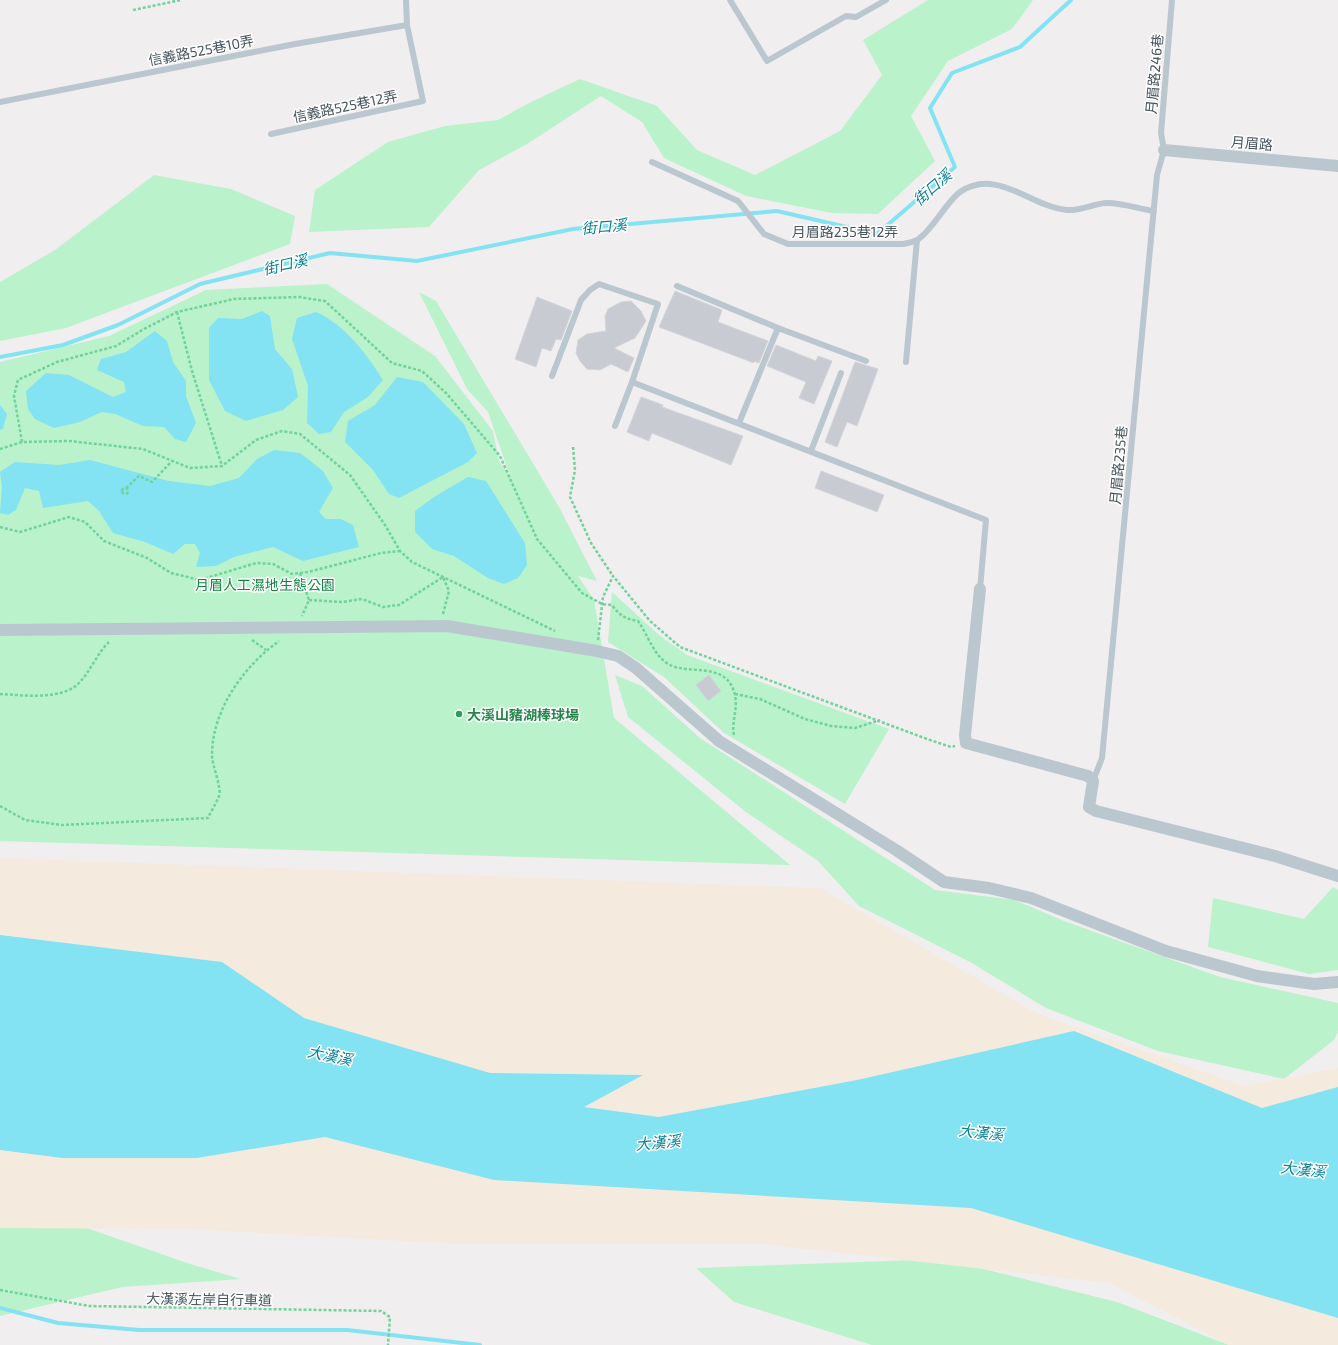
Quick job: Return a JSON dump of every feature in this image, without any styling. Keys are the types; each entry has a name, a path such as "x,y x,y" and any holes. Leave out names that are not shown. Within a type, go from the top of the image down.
{"street":[{"name":"月眉路","path":"1164,150 1338,166"},
{"path":"980,589 965,735 966,743 1088,776 1093,781 1089,807 1096,811 1275,856 1338,876"},
{"path":"0,630 440,626 597,650 618,656 636,668 719,741 896,850 944,882 989,888 1030,898 1166,951 1258,976 1314,984 1338,982"}],"lane":[{"path":"406,0 407,25"},
{"path":"730,0 767,61 846,16 856,17 886,0"},
{"name":"月眉路246巷","path":"1164,150 1161,134 1172,0"},
{"name":"信義路525巷12弄","path":"272,134 423,101 407,25"},
{"name":"信義路525巷10弄","path":"0,102 296,44 407,25"},
{"name":"月眉路235巷","path":"1093,781 1102,758 1157,175 1164,150"},
{"name":"月眉路235巷12弄","path":"652,162 738,201 764,234 788,244 888,246 917,240 960,192 978,184 994,184 1011,188 1054,208 1067,210 1081,210 1106,203 1154,211"},
{"path":"906,362 917,240"},
{"path":"552,376 581,300 590,290 599,284 658,304 632,382 615,426"},
{"path":"677,286 778,328 866,361"},
{"path":"739,423 778,328"},
{"path":"811,451 841,373"},
{"path":"632,382 986,520 980,589"}],"path":[{"path":"133,10 181,0"},
{"path":"22,442 14,396 18,380 57,362 116,346 144,329 177,312 234,299 299,297 325,301 392,363 422,371 446,393 500,456 537,539 582,593 602,604 612,605 618,613 627,620 638,621 661,659 671,666 716,673 726,680 735,694 737,712 733,731 737,753"},
{"path":"177,312 192,371 222,466"},
{"path":"0,449 22,442 69,441 143,449 190,468 222,466 256,440 282,431 300,434 350,475 385,525 400,551 412,562 562,634"},
{"path":"573,446 574,470 570,497 591,543 613,576 650,621 680,647 951,747 966,743"},
{"path":"126,488 139,476 152,482 172,461"},
{"path":"0,528 20,532 69,517 85,522 104,541 147,558 171,573 200,580 256,563 273,564 292,574 381,553 400,551"},
{"path":"297,628 309,600 300,573"},
{"path":"597,650 603,597 613,576"},
{"path":"309,600 342,602 362,599 383,607 399,605 444,577"},
{"path":"440,626 448,591 444,577"},
{"path":"0,806 25,820 62,825 208,818 220,795 212,755 217,719 237,684 266,650 250,639"},
{"path":"0,694 41,696 67,691 79,683 108,642 116,642"},
{"path":"735,694 760,699 805,719 831,726 855,728 880,720"},
{"name":"大漢溪左岸自行車道","path":"0,1290 89,1306 381,1311 390,1317 388,1344"}],"green space":[{"path":"928,0 1033,0 1012,29 948,61 911,116 935,161 878,214 832,213 746,196 664,158 642,122 601,96 527,144 479,170 429,227 309,232 315,190 388,142 445,126 498,120 531,102 580,79 657,106 697,150 755,175 840,131 882,75 863,40"},
{"path":"154,175 231,189 295,216 290,244 66,328 0,341 0,282 55,250"},
{"name":"月眉人工濕地生態公園","path":"327,284 435,356 493,431 499,461 510,476 488,412 467,389 419,292 436,301 559,507 597,581 578,576 594,600 614,718 790,865 0,841 0,362 109,336 206,290"},
{"path":"612,592 659,635 687,655 889,729 845,804 724,733 664,677 608,642"},
{"path":"615,675 642,686 700,738 935,890 1015,900 1064,921 1220,977 1338,1003 1338,1031 1334,1040 1284,1079 1158,1051 1046,1008 970,962 859,906 818,861 746,812 628,717"},
{"path":"1333,887 1338,890 1338,970 1309,974 1208,947 1213,898 1304,919"},
{"path":"58,1218 190,1264 241,1279 122,1287 0,1316 0,1227"},
{"path":"943,1259 1117,1302 1229,1345 872,1345 734,1302 696,1268"}],"sand":[{"path":"0,858 820,888 1038,1014 1244,1086 1338,1068 1338,1345 1229,1345 1109,1283 762,1244 458,1244 188,1229 0,1228"}],"water":[{"path":"262,311 270,316 275,349 292,369 298,397 283,410 246,421 225,411 209,380 209,328 218,318 242,319"},
{"path":"316,312 336,324 354,341 383,380 368,397 344,412 331,432 319,434 307,423 308,386 292,339 297,318"},
{"path":"155,331 167,341 173,362 186,381 186,396 196,423 186,442 175,439 164,427 143,426 115,414 102,412 80,422 54,428 35,419 28,409 26,391 46,373 69,375 113,397 126,392 124,382 97,370 101,359 126,352"},
{"path":"397,377 423,382 464,424 477,453 468,462 399,498 389,494 373,470 345,442 348,421 375,405"},
{"path":"0,405 7,414 3,429 0,430"},
{"path":"274,450 300,453 323,471 333,488 319,512 326,519 341,519 353,525 359,547 303,561 273,547 234,557 216,566 196,567 200,553 195,544 185,544 173,554 145,542 113,533 99,511 88,501 43,508 39,491 25,488 16,510 8,515 0,513 2,487 0,472 15,462 59,465 90,460 169,481 210,486 239,478 257,459"},
{"path":"468,477 486,481 525,543 527,565 518,578 504,584 488,578 454,556 432,549 415,532 415,511 434,497"},
{"name":"大漢溪","path":"0,935 222,962 304,1018 490,1073 643,1075 584,1107 659,1117 857,1080 1074,1031 1262,1108 1338,1087 1338,1318 971,1208 494,1180 325,1137 197,1158 62,1158 0,1150"}],"building":[{"path":"675,291 722,310 718,322 768,341 759,363 754,361 754,363 659,327"},
{"path":"537,297 572,311 561,340 556,339 551,351 542,348 536,367 515,359"},
{"path":"631,301 641,311 646,321 635,338 614,348 634,358 628,372 611,364 600,370 587,369 580,361 576,353 578,340 587,334 606,331 605,316 608,309 621,302"},
{"path":"776,345 816,361 818,356 832,361 814,404 799,398 806,382 767,366"},
{"path":"855,362 878,369 857,426 847,422 837,447 825,442"},
{"path":"641,397 663,405 662,407 743,436 731,465 652,433 649,441 627,432"},
{"path":"821,471 884,495 877,512 815,488"},
{"path":"709,675 721,691 708,701 696,685"}],"waterway":[{"name":"街口溪","path":"0,357 63,345 118,325 200,284 330,253 417,261 573,229 777,211 877,234 955,167 930,108 952,73 1020,47 1071,0"},
{"path":"0,1308 58,1323 139,1330 347,1330 480,1345"}],"place":[{"name":"大溪山豬湖棒球場","path":"459,714"}]}
